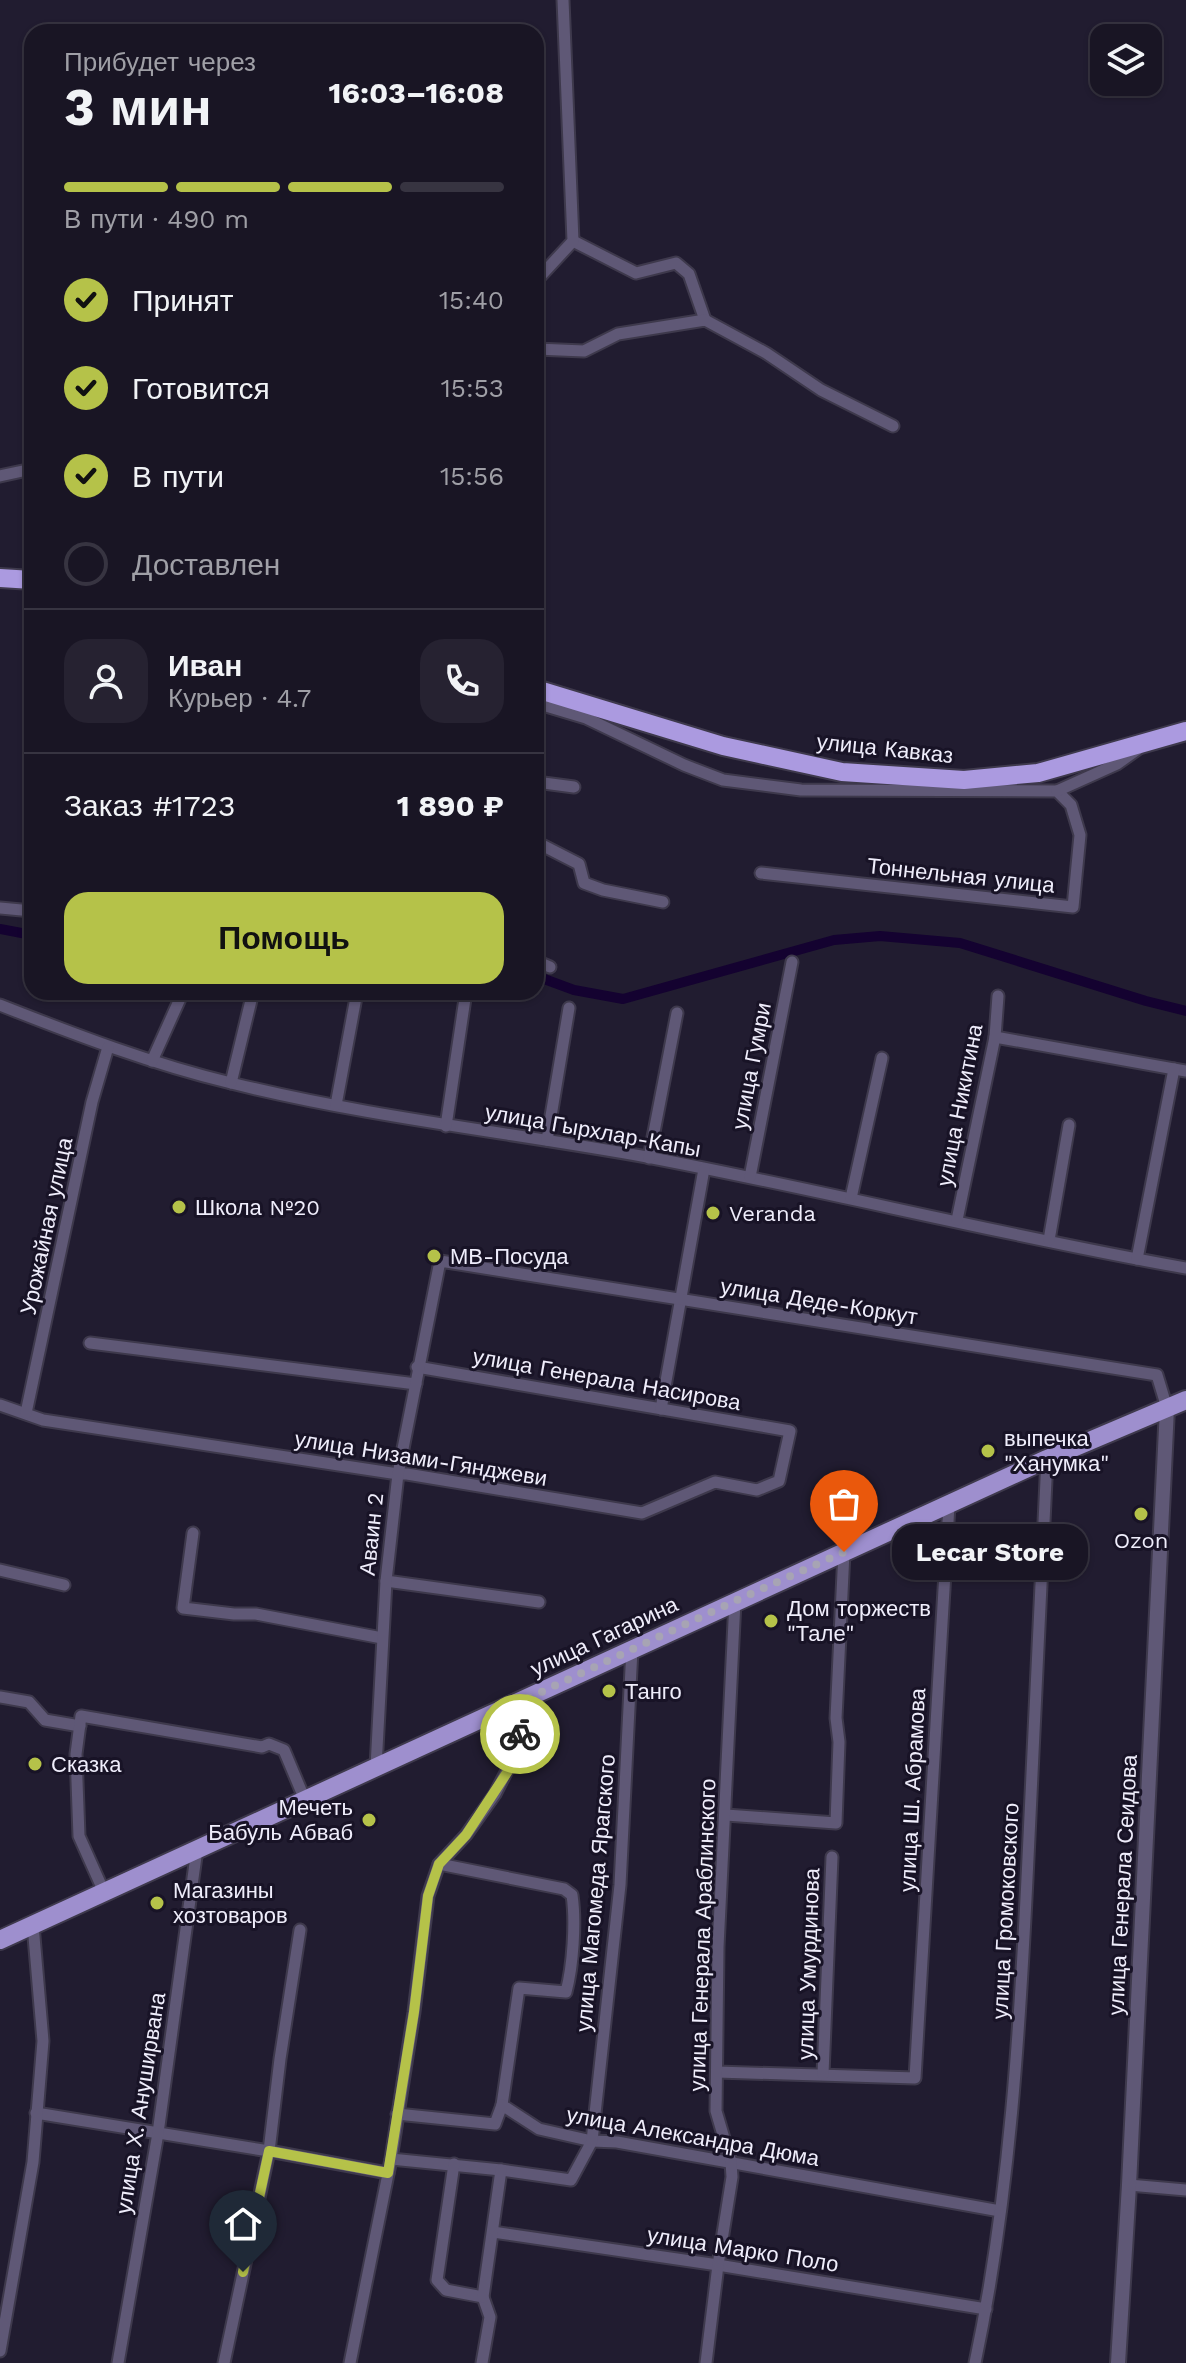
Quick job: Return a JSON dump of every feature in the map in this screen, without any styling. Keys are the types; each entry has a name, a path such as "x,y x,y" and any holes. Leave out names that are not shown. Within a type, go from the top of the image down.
{"highway":[{"path":"0,578 24,580"},
{"name":"улица Кавказ","path":"544,691 723,746 842,772 964,780 1038,773 1186,731"}],"main road":[{"name":"улица Гагарина","path":"0,1940 735,1601 1047,1459 1186,1400"}],"street":[{"path":"544,272 573,241 563,0"},
{"path":"573,241 636,273 676,263 689,274 705,320"},
{"path":"544,349 584,351 618,334 705,320 766,353 821,390 893,426"},
{"path":"0,476 24,471"},
{"path":"544,705 586,718 684,765 723,780 801,790 1057,791 1117,764 1150,740"},
{"path":"544,783 574,787"},
{"name":"Тоннельная улица","path":"761,873 1073,907 1080,835 1071,805 1057,791"},
{"path":"544,846 579,864 584,883 663,902"},
{"path":"0,908 24,910"},
{"name":"улица Гумри","path":"750,1177 792,962"},
{"path":"544,964 550,967"},
{"name":"улица Никитина","path":"957,1220 995,1037 998,996"},
{"path":"152,1061 179,1000"},
{"path":"231,1083 251,1000"},
{"path":"336,1105 356,1000"},
{"path":"446,1126 465,1000"},
{"name":"улица Гырхлар-Капы","path":"0,1005 108,1047 231,1083 446,1126 547,1140 750,1177 1186,1268"},
{"path":"547,1140 569,1008"},
{"path":"649,1158 677,1013"},
{"path":"995,1037 1180,1070 1137,1259"},
{"name":"Урожайная улица","path":"26,1413 92,1102 108,1047"},
{"path":"851,1198 882,1058"},
{"path":"1049,1240 1069,1125"},
{"path":"661,1409 704,1169"},
{"name":"улица Деде-Коркут","path":"440,1261 1157,1375 1167,1408"},
{"name":"Аваин 2","path":"376,1767 386,1581 398,1474 440,1261"},
{"path":"90,1343 416,1384"},
{"name":"улица Генерала Насирова","path":"417,1367 790,1431"},
{"name":"улица Низами-Гянджеви","path":"0,1405 43,1420 123,1434 407,1474 642,1513 715,1482 757,1490 779,1481 790,1431"},
{"name":"улица Генерала Сеидова","path":"1118,2363 1167,1408"},
{"name":"улица Громоковского","path":"975,2363 1000,2211 1019,2028 1047,1459"},
{"name":"улица Ш. Абрамова","path":"823,2074 915,2078 949,1505"},
{"path":"193,1533 183,1608 256,1614 382,1638"},
{"path":"726,1815 836,1823 839,1742 836,1718 844,1552"},
{"path":"0,1570 64,1585"},
{"path":"386,1581 539,1602"},
{"name":"улица Генерала Араблинского","path":"706,2363 732,2177 731,2162 716,2111 718,1947 735,1601"},
{"name":"улица Магомеда Ярагского","path":"592,2141 620,1885 632,1649"},
{"path":"0,1697 29,1702 45,1720 80,1721 262,1747 269,1744 284,1750 305,1800"},
{"path":"350,2363 391,2159 428,1896 439,1864 466,1835 510,1768 519,1747 518,1703"},
{"path":"80,1721 76,1754 79,1836 104,1892"},
{"name":"улица Х. Ануширвана","path":"118,2363 158,2133 197,1849"},
{"name":"улица Умурдинова","path":"823,2074 832,1857"},
{"path":"397,2114 495,2124 502,2105 519,1988 566,1992 569,1982 574,1907 572,1895 564,1889 439,1864"},
{"path":"0,2351 33,2162 43,2041 33,1925"},
{"path":"224,2363 269,2151 300,1930"},
{"path":"717,2072 823,2074"},
{"name":"улица Александра Дюма","path":"502,2105 539,2129 592,2141 617,2142 1000,2211"},
{"path":"36,2113 388,2173"},
{"path":"391,2159 571,2180 592,2141"},
{"path":"454,2164 437,2280 446,2290 483,2297"},
{"path":"498,2363 483,2361 490,2317 483,2297 501,2170"},
{"path":"1129,2185 1186,2190"},
{"name":"улица Марко Поло","path":"493,2232 986,2309"}],"waterway":[{"path":"0,929 24,934"},
{"path":"544,979 574,990 623,999 834,940 880,936 960,943 1186,1011"}],"way so far":[{"path":"520,1734 518,1703 844,1552"}],"place":[{"name":"Школа №20","path":"179,1207"},
{"name":"Veranda","path":"713,1213"},
{"name":"МВ-Посуда","path":"434,1256"},
{"name":"выпечка \"Ханумка\"","path":"988,1451"},
{"name":"Ozon","path":"1141,1514"},
{"name":"Lecar Store","path":"844,1552"},
{"name":"Дом торжеств \"Тале\"","path":"771,1621"},
{"name":"Танго","path":"609,1691"},
{"name":"Сказка","path":"35,1764"},
{"name":"Мечеть Бабуль Абваб","path":"369,1820"},
{"name":"Магазины хозтоваров","path":"157,1903"}],"route":[{"path":"243,2272 269,2151 388,2173 414,2012 428,1896 439,1864 458,1846 510,1768 519,1747 520,1734"}]}
